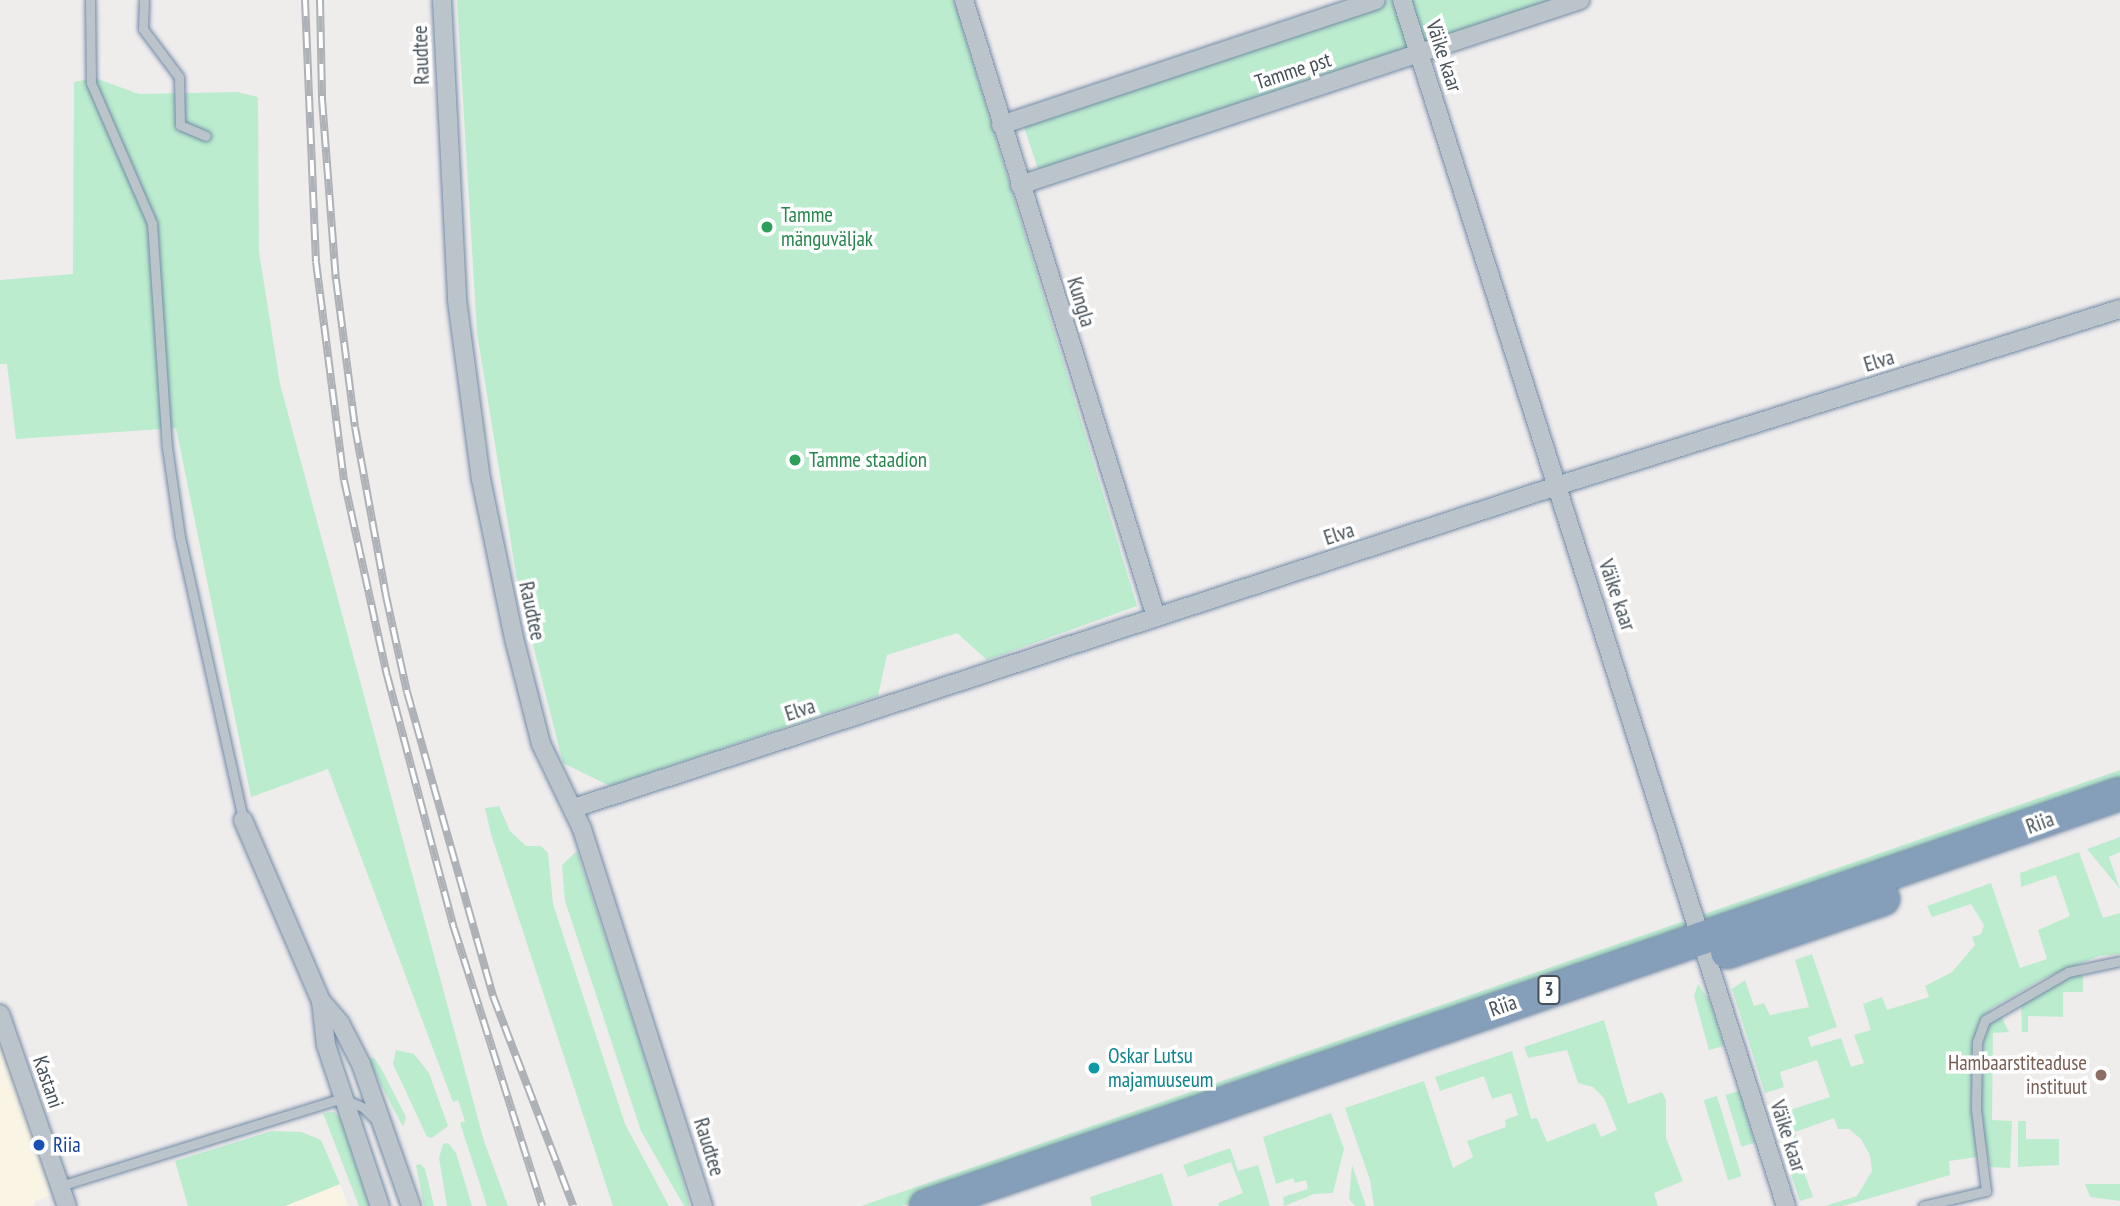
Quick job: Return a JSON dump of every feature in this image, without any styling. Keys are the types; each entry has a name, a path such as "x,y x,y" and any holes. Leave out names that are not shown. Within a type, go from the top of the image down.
{"highway":[{"name":"Riia","path":"995,1206 1703,949 2120,794"},
{"name":"Riia","path":"926,1206 1703,949 2120,815"}],"street":[{"name":"Raudtee","path":"442,0 448,194 481,479 541,744 574,808 703,1206"},
{"name":"Kungla","path":"964,0 1156,617"},
{"name":"Tamme pst","path":"1001,125 1376,0"},
{"name":"Väike kaar","path":"1402,0 1786,1206"},
{"name":"Tamme pst","path":"1020,185 1580,0"},
{"name":"Elva","path":"574,808 1556,487 2120,309"},
{"path":"243,820 321,1001 326,1045 380,1206"},
{"path":"321,1001 340,1023 361,1064 411,1206"},
{"name":"Kastani","path":"0,1014 68,1206"}],"lane":[{"path":"90,0 90,83 152,223 167,447 180,537 243,820"},
{"path":"144,0 143,29 179,77 180,125 206,136"},
{"path":"1923,1206 1986,1191 1976,1110 1977,1042 1985,1020 2068,972 2120,961"},
{"path":"60,1186 342,1098 364,1108 381,1125"}],"shaded area":[{"path":"0,1038 56,1193 34,1202 35,1206 0,1206"},
{"path":"340,1184 348,1206 285,1206"}],"green space":[{"name":"Tamme staadion","path":"457,0 954,0 1137,606 987,660 957,633 887,655 878,696 610,786 563,763 518,586 477,333"},
{"path":"1389,0 1570,0 1040,175 1022,121"},
{"path":"95,78 139,94 237,92 258,97 259,252 280,384 484,1141 508,1206 487,1206 460,1123 465,1121 458,1100 453,1102 328,769 251,797 176,428 16,439 7,364 0,364 0,280 73,274 74,82"},
{"path":"2120,770 2120,780 902,1206 861,1206"},
{"path":"499,806 510,831 526,846 541,846 548,853 553,904 625,1124 669,1206 613,1206 491,834 485,808"},
{"path":"2120,837 2120,852 2109,857 2120,889 2087,849"},
{"path":"577,851 672,1142 690,1206 684,1206 641,1131 565,901 562,865"},
{"path":"2079,852 2103,918 2120,913 2120,954 2099,956 2042,979 1992,1008 1978,1023 1971,1103 1977,1157 1949,1161 1950,1175 1843,1206 1825,1206 1857,1196 1872,1171 1870,1155 1861,1139 1849,1129 1838,1129 1834,1118 1795,1132 1800,1148 1796,1150 1813,1197 1800,1201 1772,1116 1830,1097 1817,1060 1780,1072 1784,1087 1765,1093 1732,989 1745,980 1754,1006 1764,1003 1770,1015 1809,1007 1795,960 1812,954 1837,1027 1808,1037 1811,1047 1841,1038 1851,1067 1864,1063 1854,1035 1871,1030 1863,1004 1882,997 1887,1010 1929,997 1925,986 1952,972 1975,945 1972,937 1981,934 1984,925 1971,904 1932,917 1927,906 1991,883 2020,968 2047,959 2038,930 2070,916 2056,875 2021,887 2020,873"},
{"path":"2073,975 2083,975 2083,992 2063,992 2063,1017 2028,1016 2028,1032 2022,1032 2021,1002"},
{"path":"1698,984 1711,1003 1724,1046 1709,1050 1694,996"},
{"path":"2001,1016 2009,1032 1993,1033 1992,1120 2012,1121 2010,1168 1990,1167 1981,1117 1983,1038 1990,1022"},
{"path":"1604,1020 1628,1104 1662,1092 1666,1100 1666,1138 1683,1181 1654,1193 1658,1206 1374,1206 1370,1180 1345,1108 1424,1081 1453,1168 1473,1157 1467,1141 1506,1127 1505,1120 1518,1115 1511,1093 1492,1099 1484,1076 1440,1091 1435,1077 1512,1051 1531,1119 1537,1118 1547,1142 1595,1123 1601,1137 1617,1130 1604,1098 1593,1087 1578,1083 1567,1050 1528,1058 1524,1047"},
{"path":"396,1050 414,1054 429,1073 448,1126 432,1138 427,1137 393,1064"},
{"path":"367,1058 374,1058 381,1068 406,1117 403,1127"},
{"path":"1739,1091 1755,1143 1741,1147 1726,1095"},
{"path":"1717,1096 1742,1176 1728,1180 1704,1100"},
{"path":"334,1112 340,1118 369,1206 359,1206 323,1113"},
{"path":"1331,1113 1344,1149 1333,1193 1314,1194 1284,1206 1283,1197 1308,1189 1306,1180 1295,1183 1293,1178 1276,1184 1263,1137"},
{"path":"2018,1121 2026,1121 2026,1139 2059,1139 2059,1165 2018,1167"},
{"path":"272,1131 301,1132 321,1140 340,1184 285,1206 188,1206 175,1161"},
{"path":"448,1143 456,1153 472,1206 447,1206 439,1158 443,1144"},
{"path":"1230,1148 1238,1171 1258,1165 1270,1206 1219,1206 1218,1203 1243,1193 1231,1162 1188,1177 1183,1165"},
{"path":"420,1164 425,1169 434,1206 424,1206 416,1165"},
{"path":"1352,1165 1366,1206 1355,1206 1349,1199"},
{"path":"1162,1173 1173,1206 1092,1206 1090,1197"},
{"path":"2085,1184 2120,1184 2120,1201 2090,1197"}],"railway":[{"path":"305,0 316,262 344,480 387,675 454,928 542,1206"},
{"path":"320,0 322,99 336,279 355,427 386,596 407,692 493,996 573,1206"}],"place":[{"name":"Tamme mänguväljak","path":"767,227"},
{"name":"Tamme staadion","path":"795,460"},
{"name":"Oskar Lutsu majamuuseum","path":"1094,1068"},
{"name":"Hambaarstiteaduse instituut","path":"2101,1075"},
{"name":"Riia","path":"39,1145"}]}
